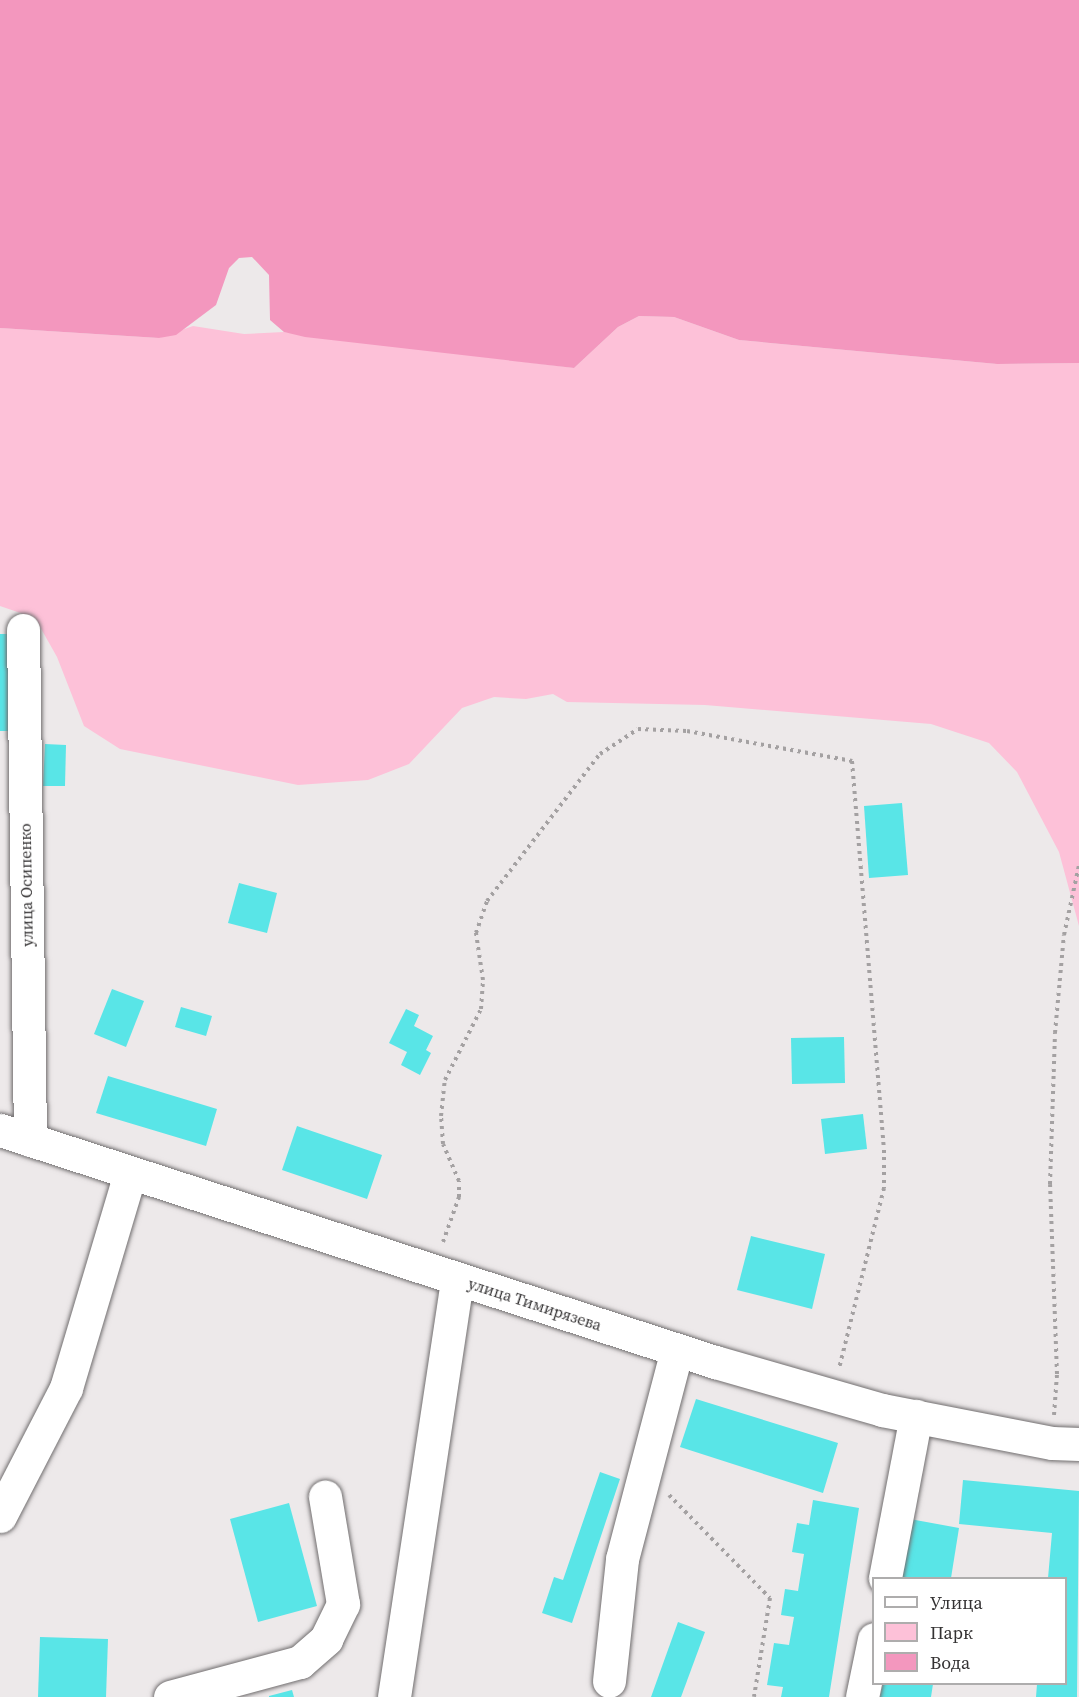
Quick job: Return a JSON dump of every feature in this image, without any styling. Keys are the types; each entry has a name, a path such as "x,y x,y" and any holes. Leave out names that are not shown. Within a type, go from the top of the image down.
{"main road":[{"name":"улица Осипенко","path":"15,1135 23,630"},
{"name":"улица Тимирязева","path":"15,1135 676,1350 832,1395 916,1416 1066,1444"},
{"path":"0,1516 66,1388 130,1173"},
{"path":"394,1697 445,1275"},
{"path":"609,1680 622,1559 676,1350"},
{"path":"885,1577 916,1416"},
{"path":"170,1697 300,1662 326,1639 343,1604 325,1497"},
{"path":"862,1697 872,1644"}],"path":[{"path":"445,1275 459,1197 459,1181 443,1144 441,1116 445,1080 481,1009 483,980 476,933 487,902 600,754 638,729 687,731 852,761 884,1150 884,1188 832,1395"},
{"path":"1066,1444 1057,1374 1050,1184 1055,1033 1064,935 1079,866"},
{"path":"646,1464 666,1493 770,1598 754,1697"}],"green space":[{"path":"639,316 674,317 739,340 997,364 1079,363 1079,926 1059,852 1017,772 989,743 931,724 705,705 567,702 553,694 526,699 494,697 462,708 409,764 368,780 298,785 120,749 84,726 57,657 35,618 0,606 0,328 159,338 193,326 244,334 284,332 574,368 618,327"}],"water":[{"path":"0,0 1079,0 1079,363 997,364 739,340 674,317 639,316 618,327 574,368 305,337 284,332 270,320 269,275 252,257 239,258 229,268 216,305 176,335 159,338 0,328"}],"building":[{"path":"0,634 19,634 17,731 0,731"},
{"path":"45,744 66,745 65,786 43,786"},
{"path":"902,803 908,875 869,878 864,806"},
{"path":"239,883 277,893 267,933 228,923"},
{"path":"112,989 144,1001 126,1047 94,1034"},
{"path":"181,1007 212,1016 206,1036 175,1027"},
{"path":"406,1009 419,1015 414,1026 433,1036 426,1050 431,1053 420,1075 401,1065 407,1052 389,1043"},
{"path":"844,1037 845,1083 792,1084 791,1038"},
{"path":"108,1076 217,1109 206,1146 96,1113"},
{"path":"863,1114 867,1149 825,1154 821,1119"},
{"path":"297,1126 382,1155 367,1199 282,1170"},
{"path":"751,1236 825,1254 812,1309 737,1290"},
{"path":"696,1399 838,1443 823,1493 680,1447"},
{"path":"600,1472 620,1479 572,1623 542,1613 554,1577 563,1580"},
{"path":"963,1480 1079,1491 1077,1697 1036,1697 1037,1685 1067,1685 1067,1577 1048,1577 1052,1533 959,1524"},
{"path":"813,1500 859,1508 829,1697 781,1697 783,1687 767,1685 774,1643 789,1645 794,1617 781,1615 785,1589 798,1591 804,1554 792,1552 797,1523 809,1525"},
{"path":"289,1503 317,1606 258,1622 230,1519"},
{"path":"910,1519 959,1528 951,1577 900,1577"},
{"path":"678,1622 705,1632 681,1697 651,1697"},
{"path":"40,1637 108,1639 106,1697 38,1697"},
{"path":"883,1685 933,1685 931,1697 880,1697"},
{"path":"292,1690 294,1697 269,1697 269,1696"}]}
